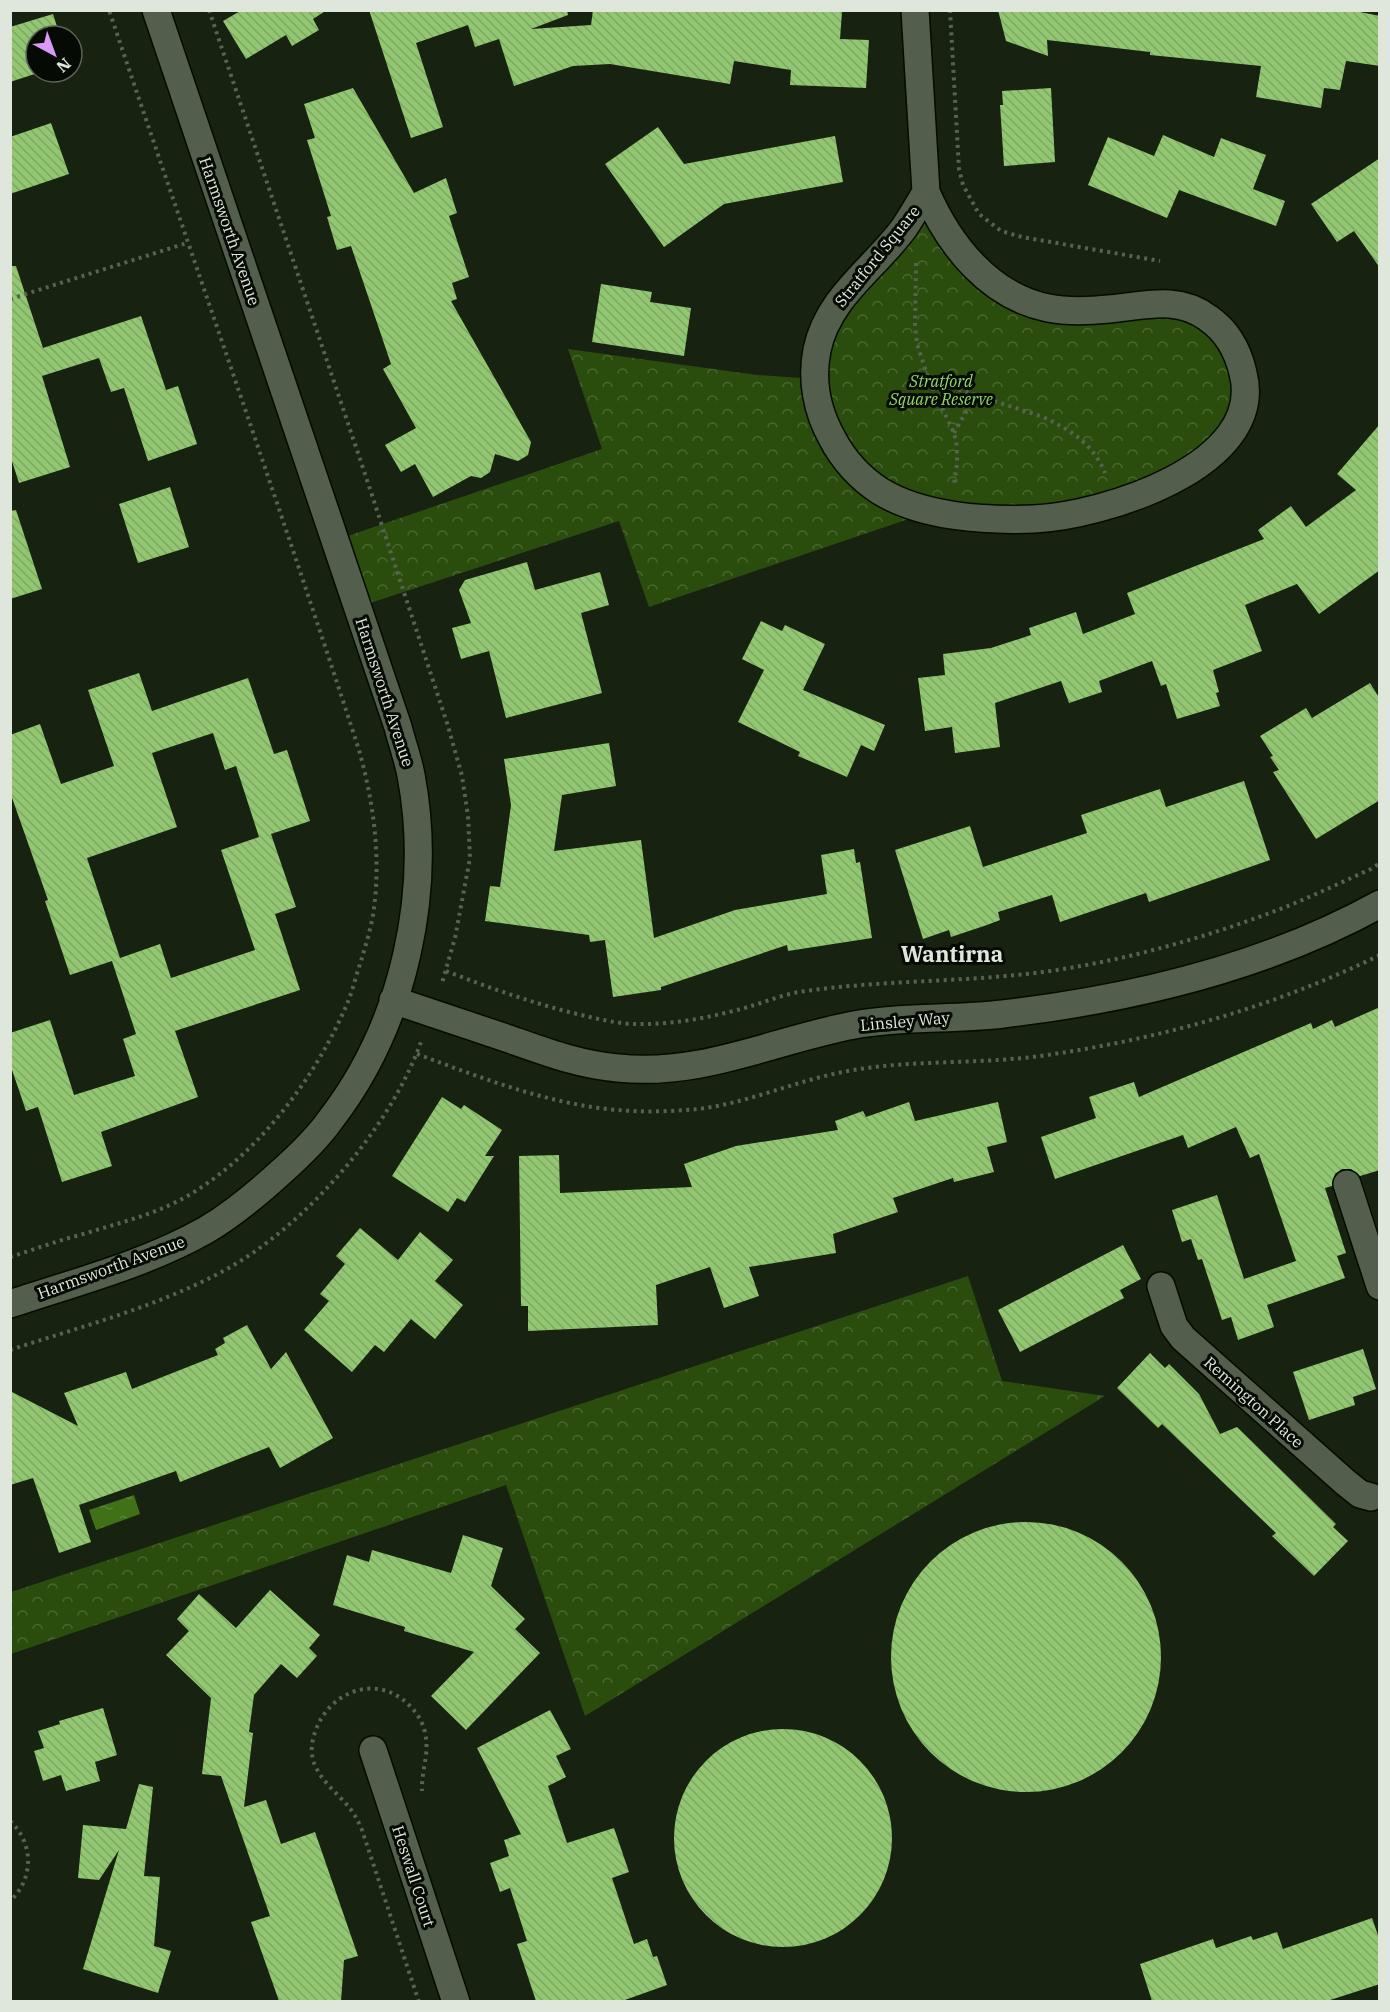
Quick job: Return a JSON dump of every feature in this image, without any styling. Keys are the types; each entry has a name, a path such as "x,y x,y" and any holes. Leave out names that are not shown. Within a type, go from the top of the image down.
{"street":[{"name":"Harmsworth Avenue","path":"10,1304 124,1266 172,1247 206,1230 238,1209 301,1154 331,1119 369,1058 388,1017 408,948 415,906 417,840 411,774 398,727 156,10"},
{"name":"Stratford Square","path":"915,10 926,192 936,214 957,247 990,282 1007,293 1046,308 1066,311 1164,303 1184,305 1200,312 1216,324 1233,346 1244,375 1246,391 1239,422 1229,439 1212,455 1150,490 1088,510 1035,519 947,514 919,508 882,492 867,481 840,452 822,417 816,394 818,350 824,328 834,310 847,291 903,228 926,192"},
{"name":"Linsley Way","path":"393,1000 577,1062 621,1069 682,1067 710,1063 825,1032 876,1022 999,1015 1087,1003 1173,984 1273,952 1380,904"},
{"path":"1347,1184 1380,1286"},
{"name":"Remington Place","path":"1161,1286 1174,1326 1183,1338 1345,1482 1360,1494 1377,1500"},
{"name":"Heswall Court","path":"373,1750 456,2001"}],"path":[{"path":"10,1257 149,1214 183,1198 213,1179 250,1149 283,1111 330,1040 348,1002 374,908 375,830 367,778 300,569 109,10"},
{"path":"209,10 365,474 448,726 462,776 468,816 470,858 455,938 442,984"},
{"path":"950,10 959,170 968,196 979,214 1001,231 1022,237 1160,261"},
{"path":"10,299 187,243"},
{"path":"916,258 917,344 929,380 954,433 957,446 957,464 947,514"},
{"path":"929,380 1043,417 1070,431 1100,459 1115,503"},
{"path":"954,433 975,396"},
{"path":"446,971 499,992 610,1022 645,1024 664,1022 715,1015 797,992 900,981 986,978 1058,970 1134,955 1204,936 1285,907 1380,863"},
{"path":"417,1054 518,1090 562,1102 632,1111 699,1109 814,1078 881,1065 995,1061 1046,1056 1157,1035 1217,1020 1280,999 1380,955"},
{"path":"10,1821 26,1841 28,1864 27,1874 15,1897 10,1901"}],"green space":[{"name":"Stratford Square Reserve","path":"926,192 1007,293 1164,302 1226,335 1239,422 1115,503 932,511 649,607 619,521 358,607 336,540 602,449 568,349 757,375 815,379 817,350"},
{"path":"968,1276 1002,1381 1105,1396 585,1716 506,1485 11,1654 11,1592"}],"water":[{"path":"134,1495 140,1514 96,1530 89,1510"}],"building":[{"path":"242,10 327,10 313,19 319,30 292,46 286,35 246,59 223,21"},
{"path":"369,10 567,10 568,15 531,29 591,25 593,10 842,12 840,39 869,40 866,88 790,85 791,70 734,61 730,84 610,64 573,66 514,86 499,39 475,47 468,25 416,43 443,127 411,138"},
{"path":"998,10 1350,10 1380,16 1380,66 1346,61 1340,90 1324,88 1321,108 1256,97 1261,66 1150,55 1150,52 1047,40 1048,56 1006,41"},
{"path":"53,14 56,24 24,24 24,77 10,82 10,27"},
{"path":"353,88 414,193 446,178 457,213 449,216 469,277 452,283 457,299 451,301 531,442 528,455 518,461 495,454 490,472 481,478 471,476 433,497 415,464 401,472 385,445 416,428 383,369 391,364 351,246 337,250 327,217 331,216 307,140 315,138 304,104"},
{"path":"1051,88 1055,162 1004,166 1000,105 1003,105 1002,91"},
{"path":"51,123 69,174 10,194 10,137"},
{"path":"658,127 684,164 835,136 843,182 724,204 664,247 605,164"},
{"path":"1163,135 1214,157 1221,138 1266,155 1253,189 1285,201 1276,226 1179,190 1167,218 1088,185 1108,137 1154,156"},
{"path":"1380,158 1380,268 1354,231 1337,242 1311,204"},
{"path":"10,266 16,266 43,348 141,316 166,390 178,386 197,444 148,461 124,388 111,392 99,358 42,376 70,467 19,483 10,455"},
{"path":"601,284 652,292 650,302 691,308 684,356 592,342"},
{"path":"1380,424 1380,570 1319,614 1297,584 1245,605 1262,651 1213,670 1220,706 1177,719 1166,684 1161,686 1152,661 1099,681 1102,692 1069,703 1061,681 995,703 1000,747 955,753 952,727 925,731 918,678 945,675 943,654 991,648 1031,635 1029,628 1076,612 1083,634 1135,614 1127,593 1264,539 1258,530 1291,506 1306,527 1356,490 1337,474"},
{"path":"170,487 189,547 138,563 119,504"},
{"path":"16,510 42,589 10,599 10,511"},
{"path":"527,562 535,590 600,572 609,605 581,613 602,693 506,718 489,651 461,659 452,628 471,623 459,590 465,580"},
{"path":"761,621 782,631 785,625 825,644 803,690 885,725 874,751 861,745 847,777 798,756 800,752 738,722 764,670 742,659"},
{"path":"139,673 152,711 248,678 274,754 287,750 310,821 271,834 296,907 275,914 300,990 175,1031 198,1097 101,1132 112,1166 62,1182 38,1107 26,1111 10,1064 10,1033 50,1020 74,1095 135,1076 123,1039 136,1034 112,961 70,975 45,901 48,900 10,792 10,735 40,724 61,784 114,766 88,690","holes":["213,733 225,770 236,766 259,837 221,850 255,950 171,978 160,944 120,958 87,858 177,827 152,753"]},
{"path":"1370,683 1380,699 1380,800 1316,839 1273,772 1279,770 1260,736 1306,708 1312,718"},
{"path":"609,743 616,786 562,795 554,851 641,840 654,938 735,910 827,894 821,855 854,849 856,863 860,862 872,938 788,951 787,945 661,987 661,990 613,997 605,940 590,942 589,935 485,921 490,886 500,887 511,805 504,759"},
{"path":"1244,781 1270,860 1149,902 1146,893 1060,922 1052,895 998,912 1000,920 987,925 951,937 949,930 923,939 895,850 970,826 983,867 1087,833 1081,815 1160,789 1166,807"},
{"path":"1380,1007 1380,1170 1360,1176 1351,1169 1342,1169 1335,1174 1332,1186 1325,1188 1346,1253 1337,1256 1345,1278 1267,1305 1274,1327 1238,1340 1231,1317 1222,1320 1202,1259 1198,1260 1191,1239 1182,1242 1172,1210 1217,1195 1244,1279 1296,1261 1259,1154 1250,1158 1236,1127 1188,1148 1183,1135 1055,1179 1041,1137 1096,1118 1089,1097 1134,1082 1139,1097 1311,1023 1313,1029 1332,1020 1335,1027"},
{"path":"442,1097 461,1109 464,1105 502,1130 485,1156 494,1156 465,1202 457,1198 448,1212 392,1176"},
{"path":"909,1102 915,1121 998,1102 1007,1142 987,1147 994,1172 954,1182 953,1178 893,1198 898,1212 833,1234 836,1253 749,1267 759,1296 724,1308 710,1267 656,1285 658,1325 528,1331 528,1306 521,1306 519,1156 559,1155 560,1193 692,1187 684,1164 736,1146 838,1130 835,1121 863,1111 866,1117"},
{"path":"360,1228 398,1260 420,1232 453,1260 435,1281 463,1305 435,1339 411,1319 384,1352 375,1345 352,1372 304,1330 329,1301 320,1294 345,1264 336,1256"},
{"path":"1123,1245 1141,1279 1120,1290 1124,1298 1020,1352 998,1310"},
{"path":"247,1325 271,1369 286,1352 333,1438 280,1468 269,1447 180,1482 176,1471 79,1505 91,1542 59,1553 33,1478 10,1485 10,1391 78,1426 64,1393 126,1372 132,1389 218,1355 215,1349 225,1343 223,1338"},
{"path":"1363,1349 1376,1389 1353,1397 1355,1405 1309,1420 1293,1372"},
{"path":"1150,1353 1165,1368 1169,1364 1199,1394 1220,1434 1237,1427 1336,1524 1333,1527 1348,1541 1314,1576 1272,1536 1276,1533 1162,1424 1158,1428 1117,1388"},
{"path":"1039,1522 1078,1532 1112,1552 1122,1561 1131,1571 1151,1605 1159,1631 1161,1657 1159,1683 1151,1709 1131,1743 1122,1753 1112,1762 1078,1782 1039,1792 1013,1792 974,1782 962,1776 940,1762 921,1743 901,1709 893,1683 891,1644 901,1605 907,1593 921,1571 940,1552 974,1532 1000,1524"},
{"path":"463,1535 503,1548 491,1586 525,1619 515,1629 540,1653 466,1730 431,1696 474,1652 404,1631 405,1627 333,1605 347,1555 369,1562 372,1550 451,1573"},
{"path":"270,1590 320,1635 309,1648 317,1656 297,1678 281,1664 254,1695 249,1732 253,1733 244,1807 266,1800 281,1844 315,1832 358,1956 344,1960 341,2001 279,2001 251,1922 270,1916 221,1776 202,1774 211,1698 166,1655 189,1631 177,1619 199,1594 236,1628"},
{"path":"103,1708 117,1755 95,1762 100,1781 66,1791 61,1775 43,1781 34,1751 44,1748 38,1731 60,1724 59,1721"},
{"path":"550,1710 571,1749 556,1756 566,1777 548,1786 567,1843 614,1828 629,1872 612,1878 634,1944 647,1939 653,1957 657,1956 667,1985 622,2001 536,2001 517,1944 527,1941 510,1888 500,1892 490,1863 509,1856 504,1840 521,1834 477,1748"},
{"path":"772,1729 794,1729 825,1737 844,1747 860,1761 874,1777 884,1796 892,1827 888,1870 884,1880 874,1899 860,1915 844,1929 815,1943 794,1947 772,1947 751,1943 722,1929 692,1899 678,1870 674,1849 674,1827 678,1806 692,1777 722,1747 751,1733"},
{"path":"139,1784 153,1787 144,1876 160,1877 154,1946 171,1951 158,1993 83,1969 119,1850 99,1880 78,1878 83,1825 126,1829"},
{"path":"1372,1918 1380,1941 1380,1984 1327,2001 1152,2001 1140,1964 1213,1939 1216,1948 1251,1936 1253,1940 1277,1932 1283,1949"}],"district":[{"name":"Wantirna","path":"952,953"}]}
